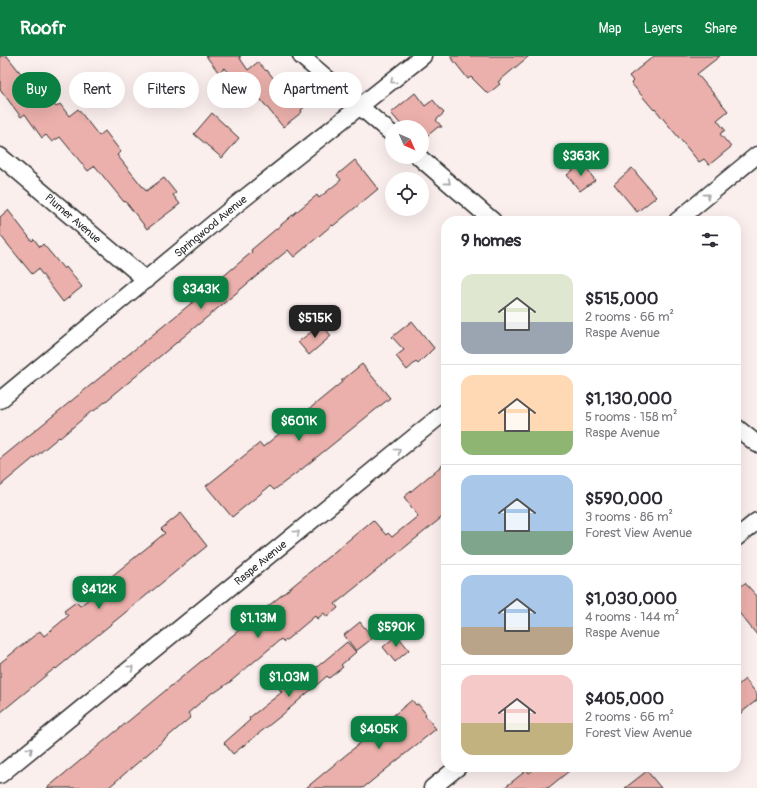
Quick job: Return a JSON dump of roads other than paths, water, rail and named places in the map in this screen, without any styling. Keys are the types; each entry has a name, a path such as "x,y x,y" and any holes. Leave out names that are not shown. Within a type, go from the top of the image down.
{"street":[{"path":"301,56 320,72"},
{"name":"Springwood Avenue","path":"362,106 423,56"},
{"name":"Springwood Avenue","path":"0,400 237,204 360,108"},
{"path":"362,108 385,128"},
{"path":"683,216 757,154"},
{"name":"Plumer Avenue","path":"0,156 146,280"},
{"path":"427,164 487,216"},
{"name":"Raspe Avenue","path":"0,775 441,415"},
{"path":"741,431 757,444"},
{"path":"741,534 757,521"},
{"path":"432,788 452,772"}]}
